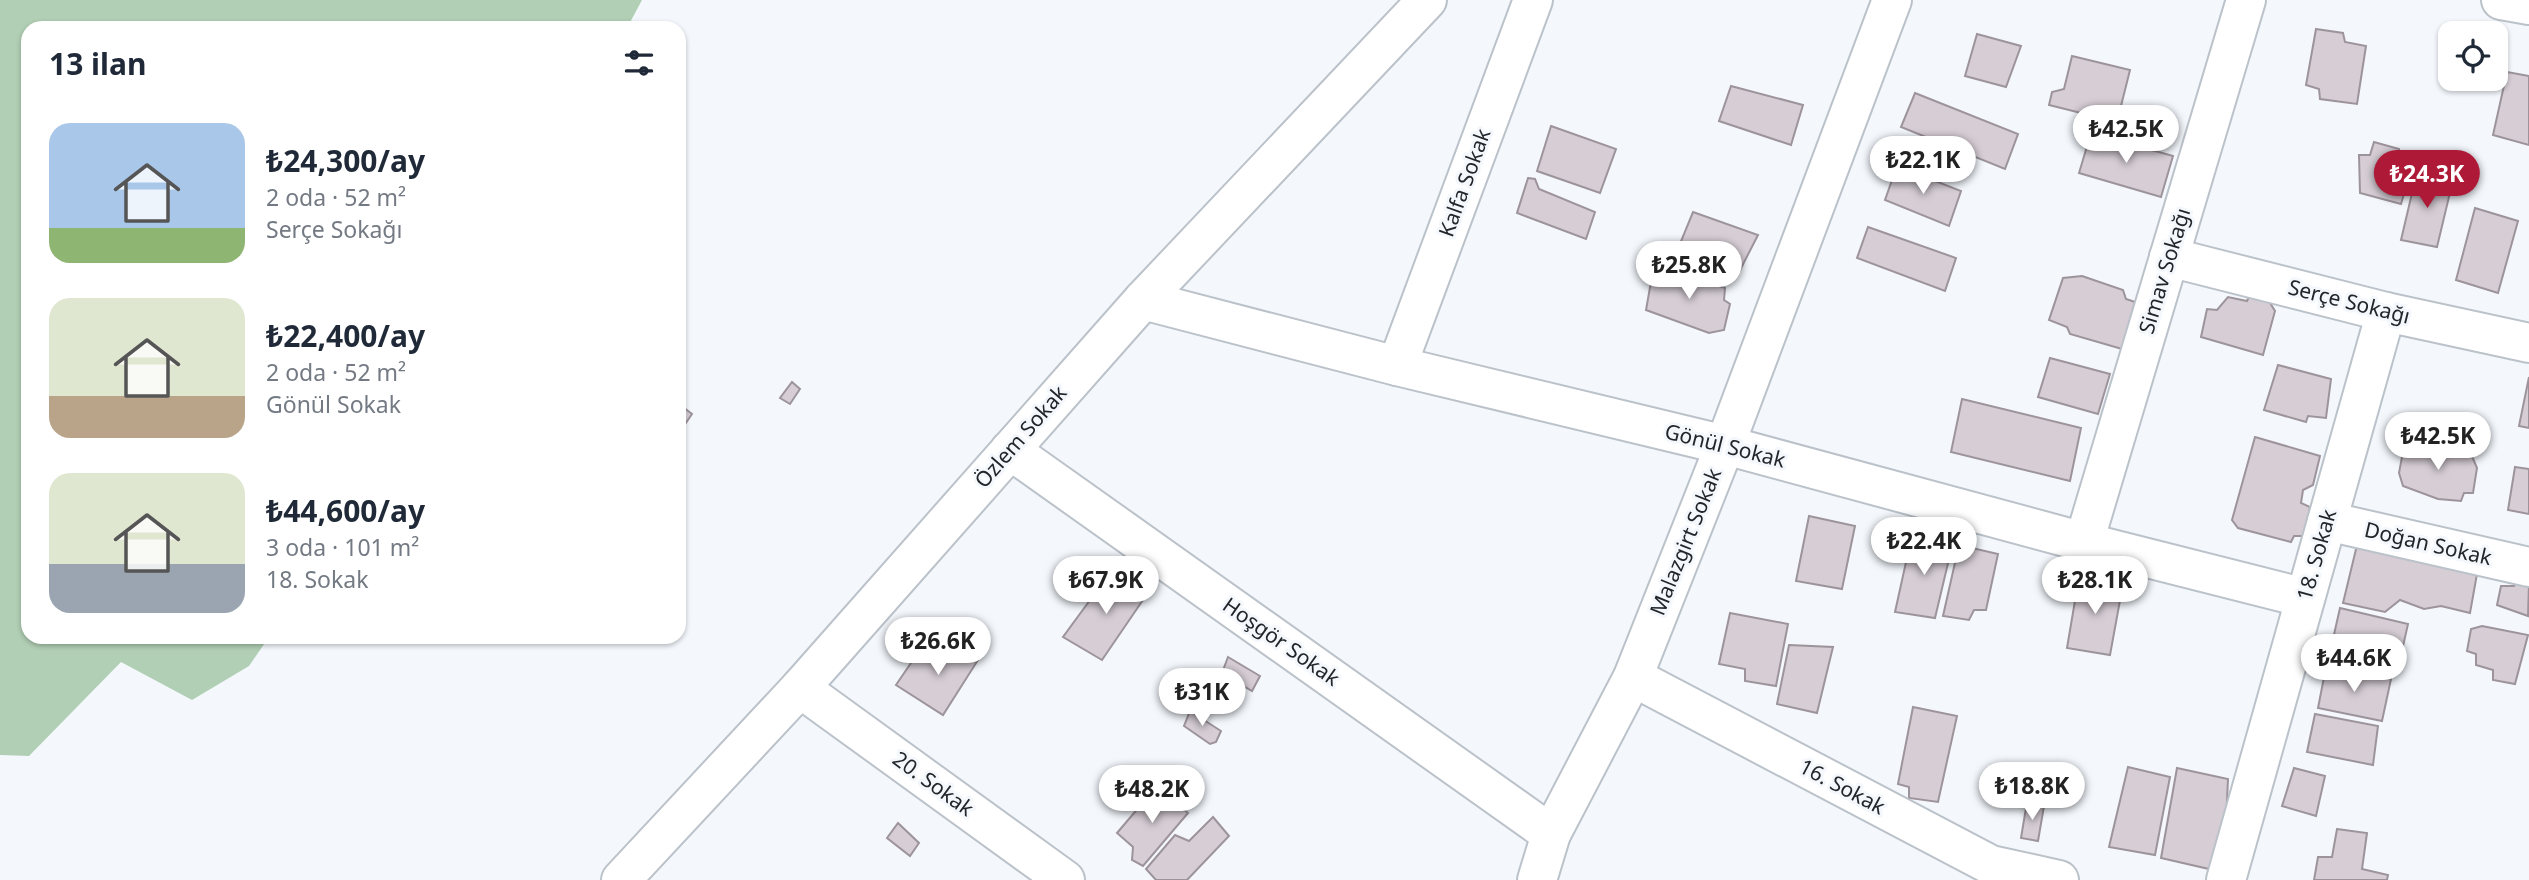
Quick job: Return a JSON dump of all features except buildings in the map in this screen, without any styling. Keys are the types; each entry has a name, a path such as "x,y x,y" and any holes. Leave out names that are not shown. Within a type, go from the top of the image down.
{"street":[{"name":"Özlem Sokak","path":"621,880 800,688 1143,300 1427,0"},
{"name":"Kalfa Sokak","path":"1397,366 1533,0"},
{"name":"Malazgirt Sokak","path":"1537,880 1551,834 1633,677 1725,445 1892,0"},
{"name":"Simav Sokağı","path":"2084,542 2246,0"},
{"path":"2501,0 2529,5"},
{"name":"Serçe Sokağı","path":"2169,257 2386,312 2529,343"},
{"name":"Gönül Sokak","path":"1143,300 1397,366 1725,445 2084,542 2305,598"},
{"name":"18. Sokak","path":"2226,880 2386,312"},
{"name":"Hoşgör Sokak","path":"1010,450 1551,834"},
{"name":"Doğan Sokak","path":"2327,521 2529,567"},
{"name":"16. Sokak","path":"1633,677 1990,873 2059,880"},
{"name":"20. Sokak","path":"800,688 1065,880"}],"green space":[{"path":"0,0 642,0 631,21 21,21 21,644 264,644 249,666 192,700 121,662 29,756 0,755"}]}
